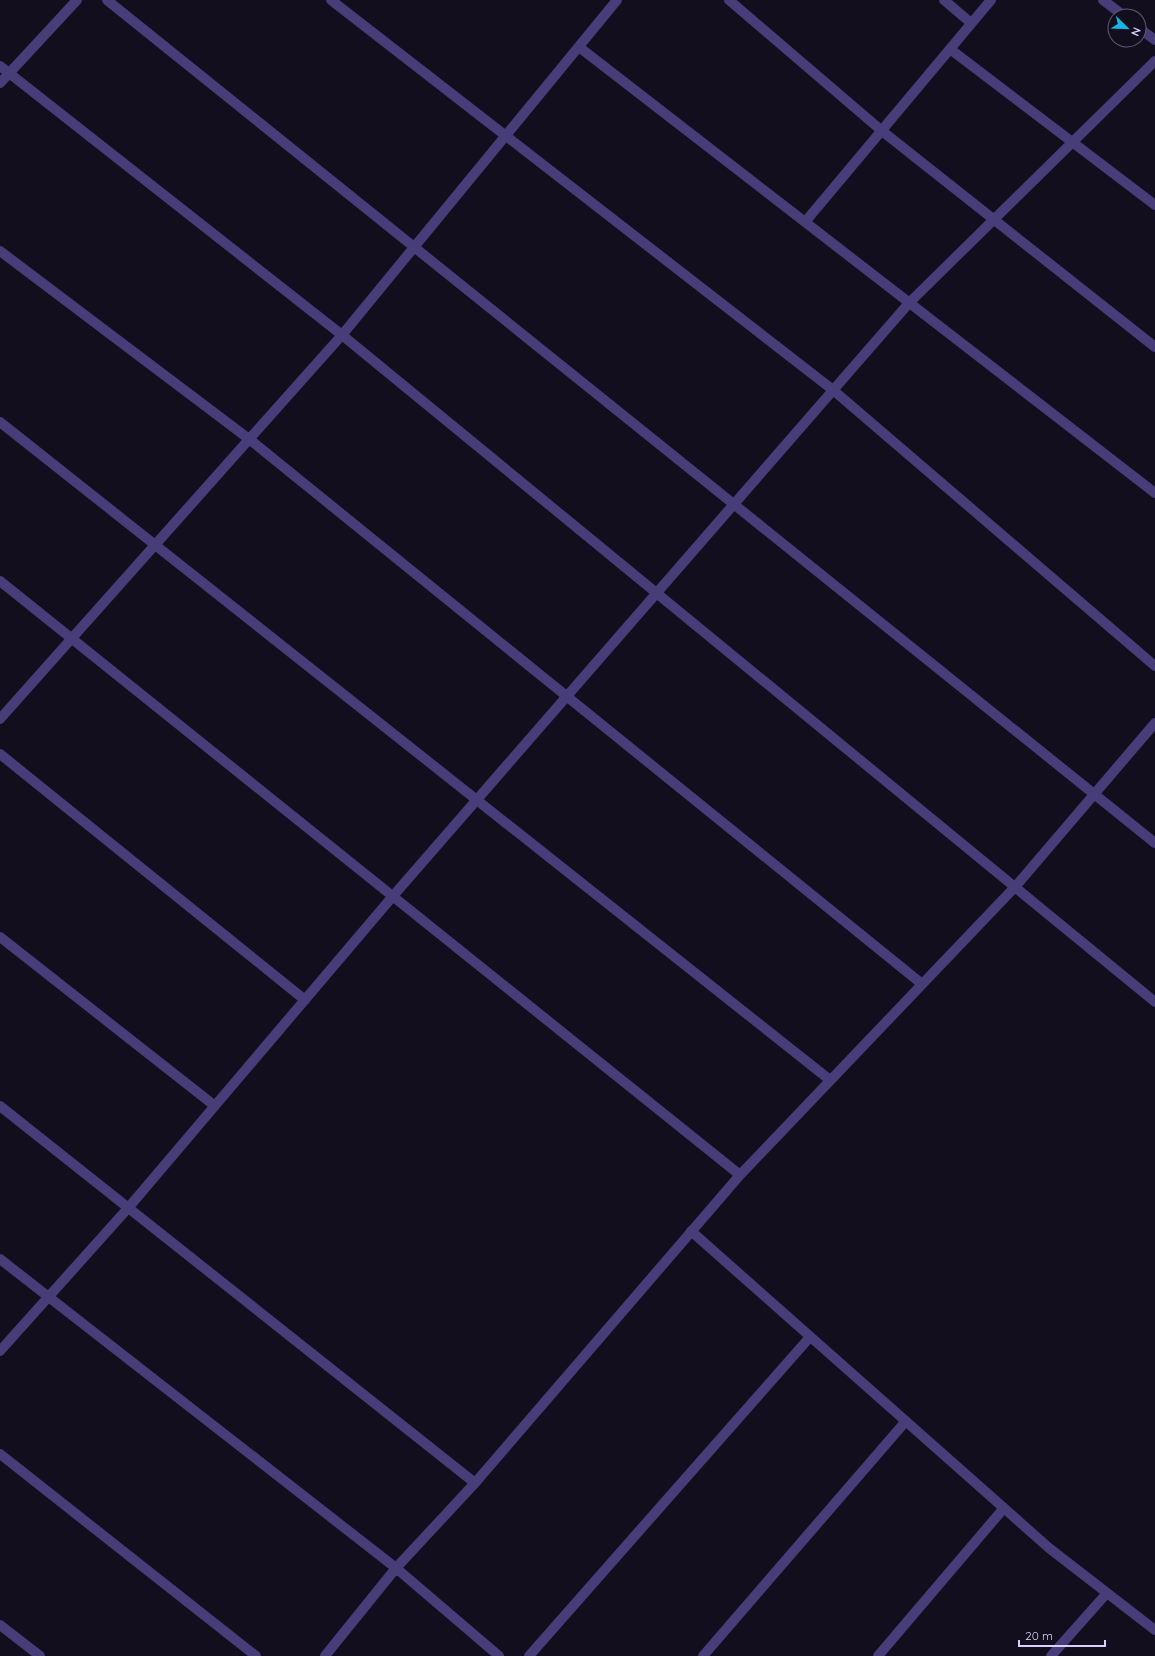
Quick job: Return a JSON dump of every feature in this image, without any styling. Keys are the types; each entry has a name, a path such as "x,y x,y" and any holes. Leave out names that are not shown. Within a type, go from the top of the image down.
{"street":[{"path":"0,83 77,0"},
{"path":"107,0 1093,795 1155,843"},
{"path":"331,0 833,390 1155,666"},
{"path":"0,719 342,335 617,0"},
{"path":"729,0 882,131 1155,347"},
{"path":"944,0 971,24"},
{"path":"805,222 991,0"},
{"path":"1103,0 1114,8"},
{"path":"579,47 1155,493"},
{"path":"950,49 1155,205"},
{"path":"0,1351 129,1207 393,896 909,303 1155,61"},
{"path":"0,66 342,335 1155,1002"},
{"path":"0,251 249,439 922,984"},
{"path":"0,422 830,1080"},
{"path":"0,581 740,1175"},
{"path":"325,1656 396,1568 475,1483 740,1175 1015,887 1155,723"},
{"path":"0,754 305,1000"},
{"path":"0,937 215,1106"},
{"path":"0,1106 475,1483"},
{"path":"691,1231 1049,1548 1155,1630"},
{"path":"0,1259 396,1568 499,1656"},
{"path":"528,1656 810,1337"},
{"path":"703,1656 906,1421"},
{"path":"0,1454 256,1656"},
{"path":"878,1656 1004,1508"},
{"path":"1051,1656 1107,1593"},
{"path":"0,1625 40,1656"}]}
